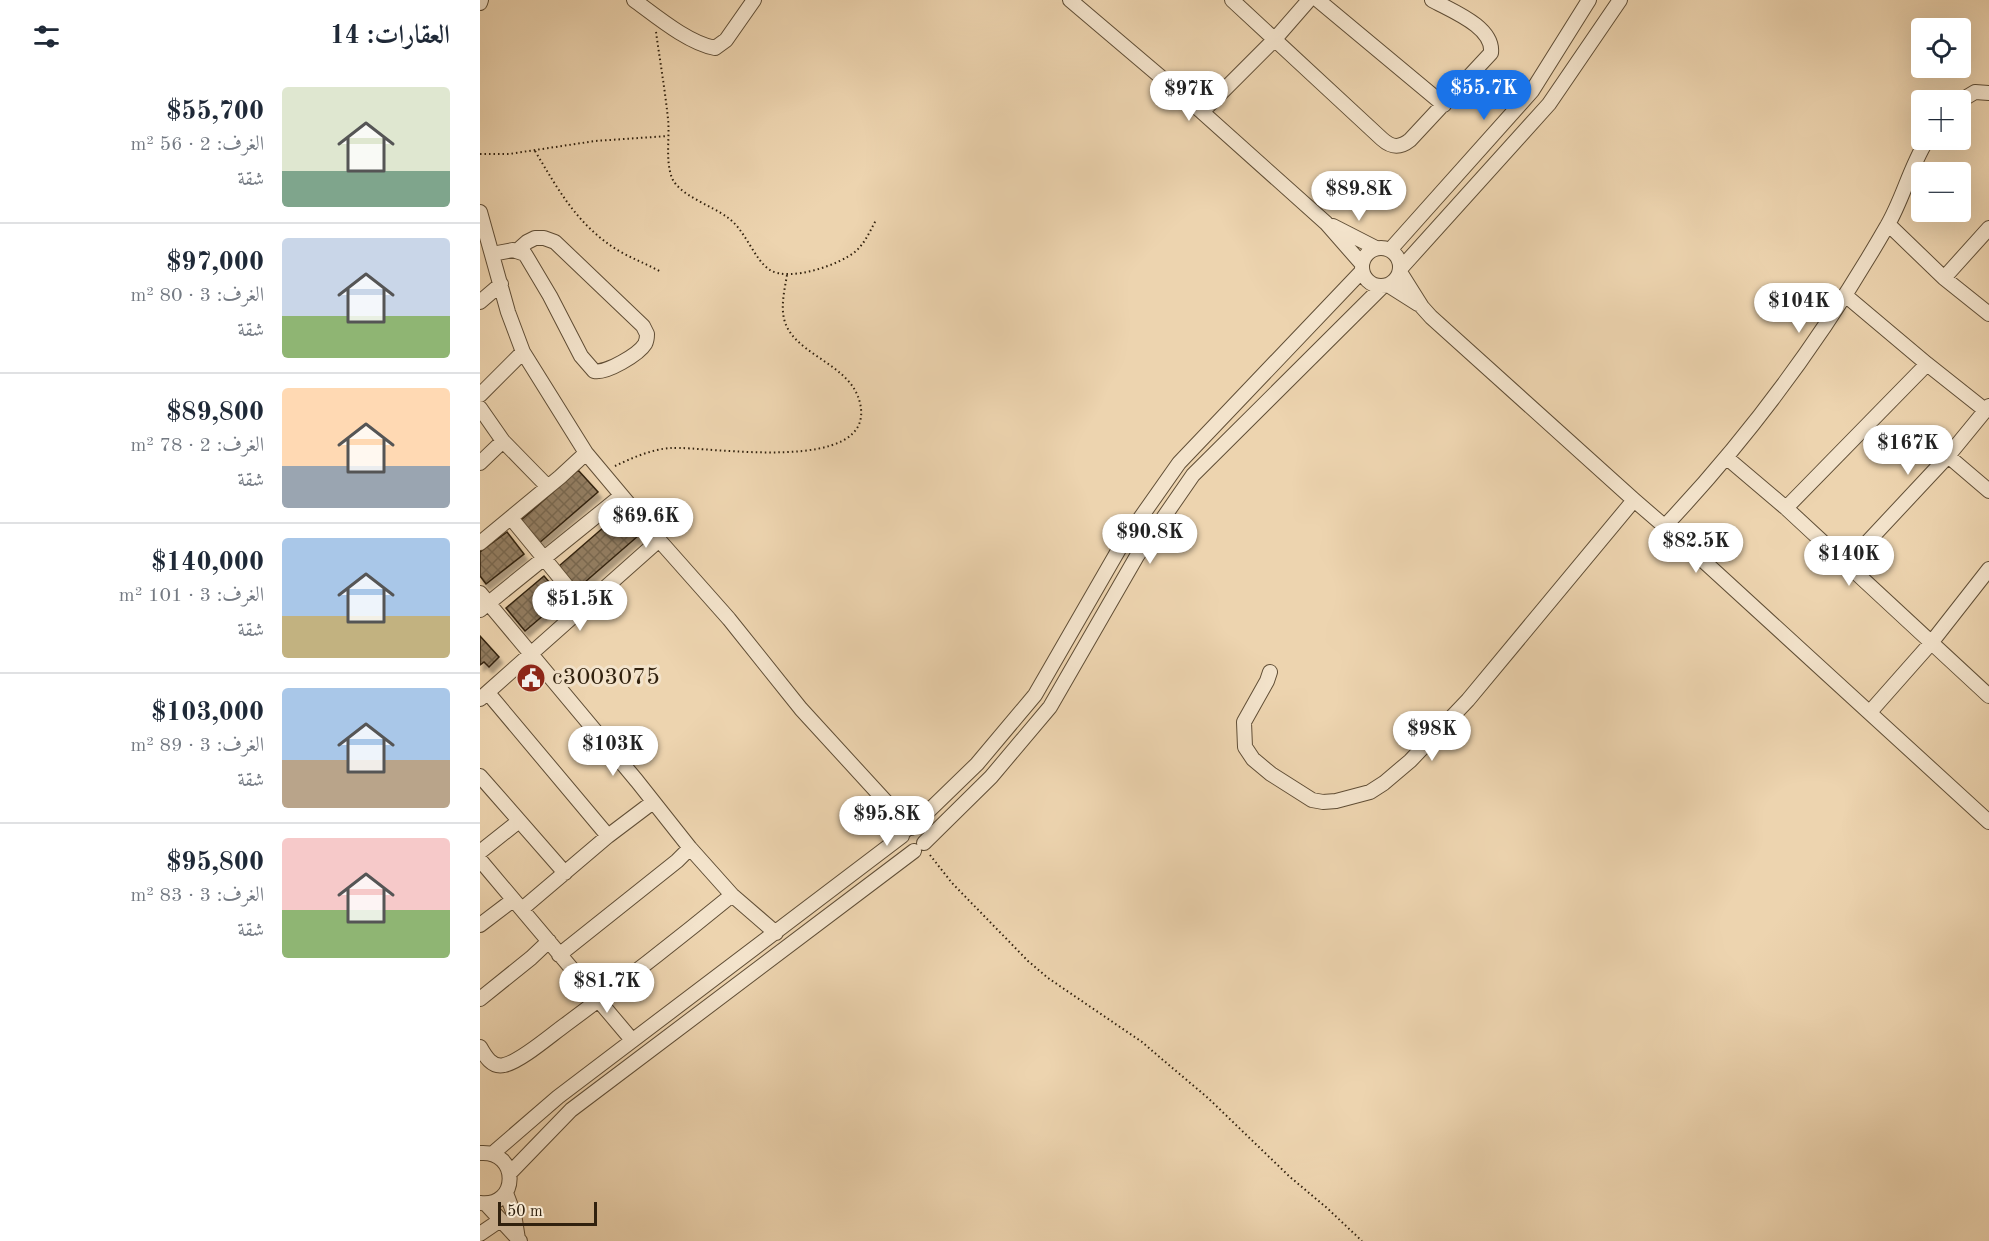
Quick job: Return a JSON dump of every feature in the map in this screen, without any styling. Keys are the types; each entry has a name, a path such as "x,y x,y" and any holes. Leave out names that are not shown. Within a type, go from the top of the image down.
{"street":[{"path":"634,0 654,9 697,41 715,48 726,40 753,0"},
{"path":"1070,0 1202,112 1326,223 1362,267 1365,278 1370,283 1385,286 1422,307 1989,822"},
{"path":"1232,0 1391,146 1405,144 1491,53 1492,46 1487,35 1474,24 1432,0"},
{"path":"1202,112 1275,39 1309,0"},
{"path":"1318,0 1444,105"},
{"path":"484,1152 776,933 906,832 977,764 1035,695 1122,544 1179,463 1362,267 1364,257 1370,251 1383,249 1532,91 1589,0"},
{"path":"510,1173 571,1110 920,847 991,777 1050,707 1137,556 1193,475 1385,286 1395,280 1401,270 1549,104 1620,0"},
{"path":"1971,94 1975,92 1989,93"},
{"path":"1665,526 1727,458 1845,295 1888,224 1922,150"},
{"path":"480,212 523,352 586,453 729,619 801,709 869,782 906,832 903,845 909,851 920,847 925,838 920,831 906,832"},
{"path":"1326,223 1398,258 1401,270 1422,307"},
{"path":"1888,224 1944,278 1989,314"},
{"path":"1944,278 1989,228"},
{"path":"492,254 518,250 535,238 550,240 561,246 643,326 647,334 644,345 636,353 604,372 592,369 581,356 550,296 527,258 518,250"},
{"path":"480,302 501,284"},
{"path":"1845,295 1927,364 1987,408 1948,456 1847,564"},
{"path":"480,395 523,352"},
{"path":"1786,508 1927,364"},
{"path":"480,408 503,441 548,487"},
{"path":"480,463 503,441"},
{"path":"480,543 586,453"},
{"path":"1948,456 1989,491"},
{"path":"1727,458 1786,508 1989,696"},
{"path":"621,496 544,559 483,602 531,655 690,848 732,895 776,933"},
{"path":"1270,672 1244,722 1245,747 1253,759 1264,769 1312,800 1336,801 1370,792 1410,761 1468,700 1634,500"},
{"path":"511,518 584,607"},
{"path":"608,836 484,696 659,540"},
{"path":"1870,712 1931,643 1989,569"},
{"path":"480,776 565,873"},
{"path":"480,925 518,905 565,873 653,802"},
{"path":"480,852 519,821"},
{"path":"560,955 690,848"},
{"path":"480,860 632,1040"},
{"path":"480,1047 491,1062 499,1066 506,1065 599,1000 732,895"},
{"path":"480,999 549,941"},
{"path":"483,1204 495,1202 506,1193 510,1182 510,1173 506,1164 500,1158 484,1152"},
{"path":"506,1193 514,1214 519,1240"},
{"path":"483,1204 519,1240"},
{"path":"480,1234 499,1221"}],"path":[{"path":"654,9 669,136 669,168 674,182 688,194 729,218 769,270 787,275 810,272 854,253 876,220"},
{"path":"480,154 509,154 595,141 669,136"},
{"path":"535,151 565,201 582,222 618,250 661,272"},
{"path":"601,471 635,457 670,448 762,452 810,450 835,445 846,440 855,432 861,416 860,404 851,384 839,371 794,337 785,323 783,312 787,275"},
{"path":"920,847 934,859 960,891 1028,961 1048,978 1135,1037 1163,1060 1208,1098 1290,1177 1362,1241"}],"building":[{"path":"578,470 598,492 538,544 520,521"},
{"path":"619,514 638,536 577,589 559,566"},
{"path":"507,532 524,554 486,584 480,576 480,552"},
{"path":"544,576 566,602 555,612 552,608 525,631 506,608"},
{"path":"480,636 499,657 489,667 484,662 480,665"}],"place":[{"name":"c3003075","path":"531,678"}]}
